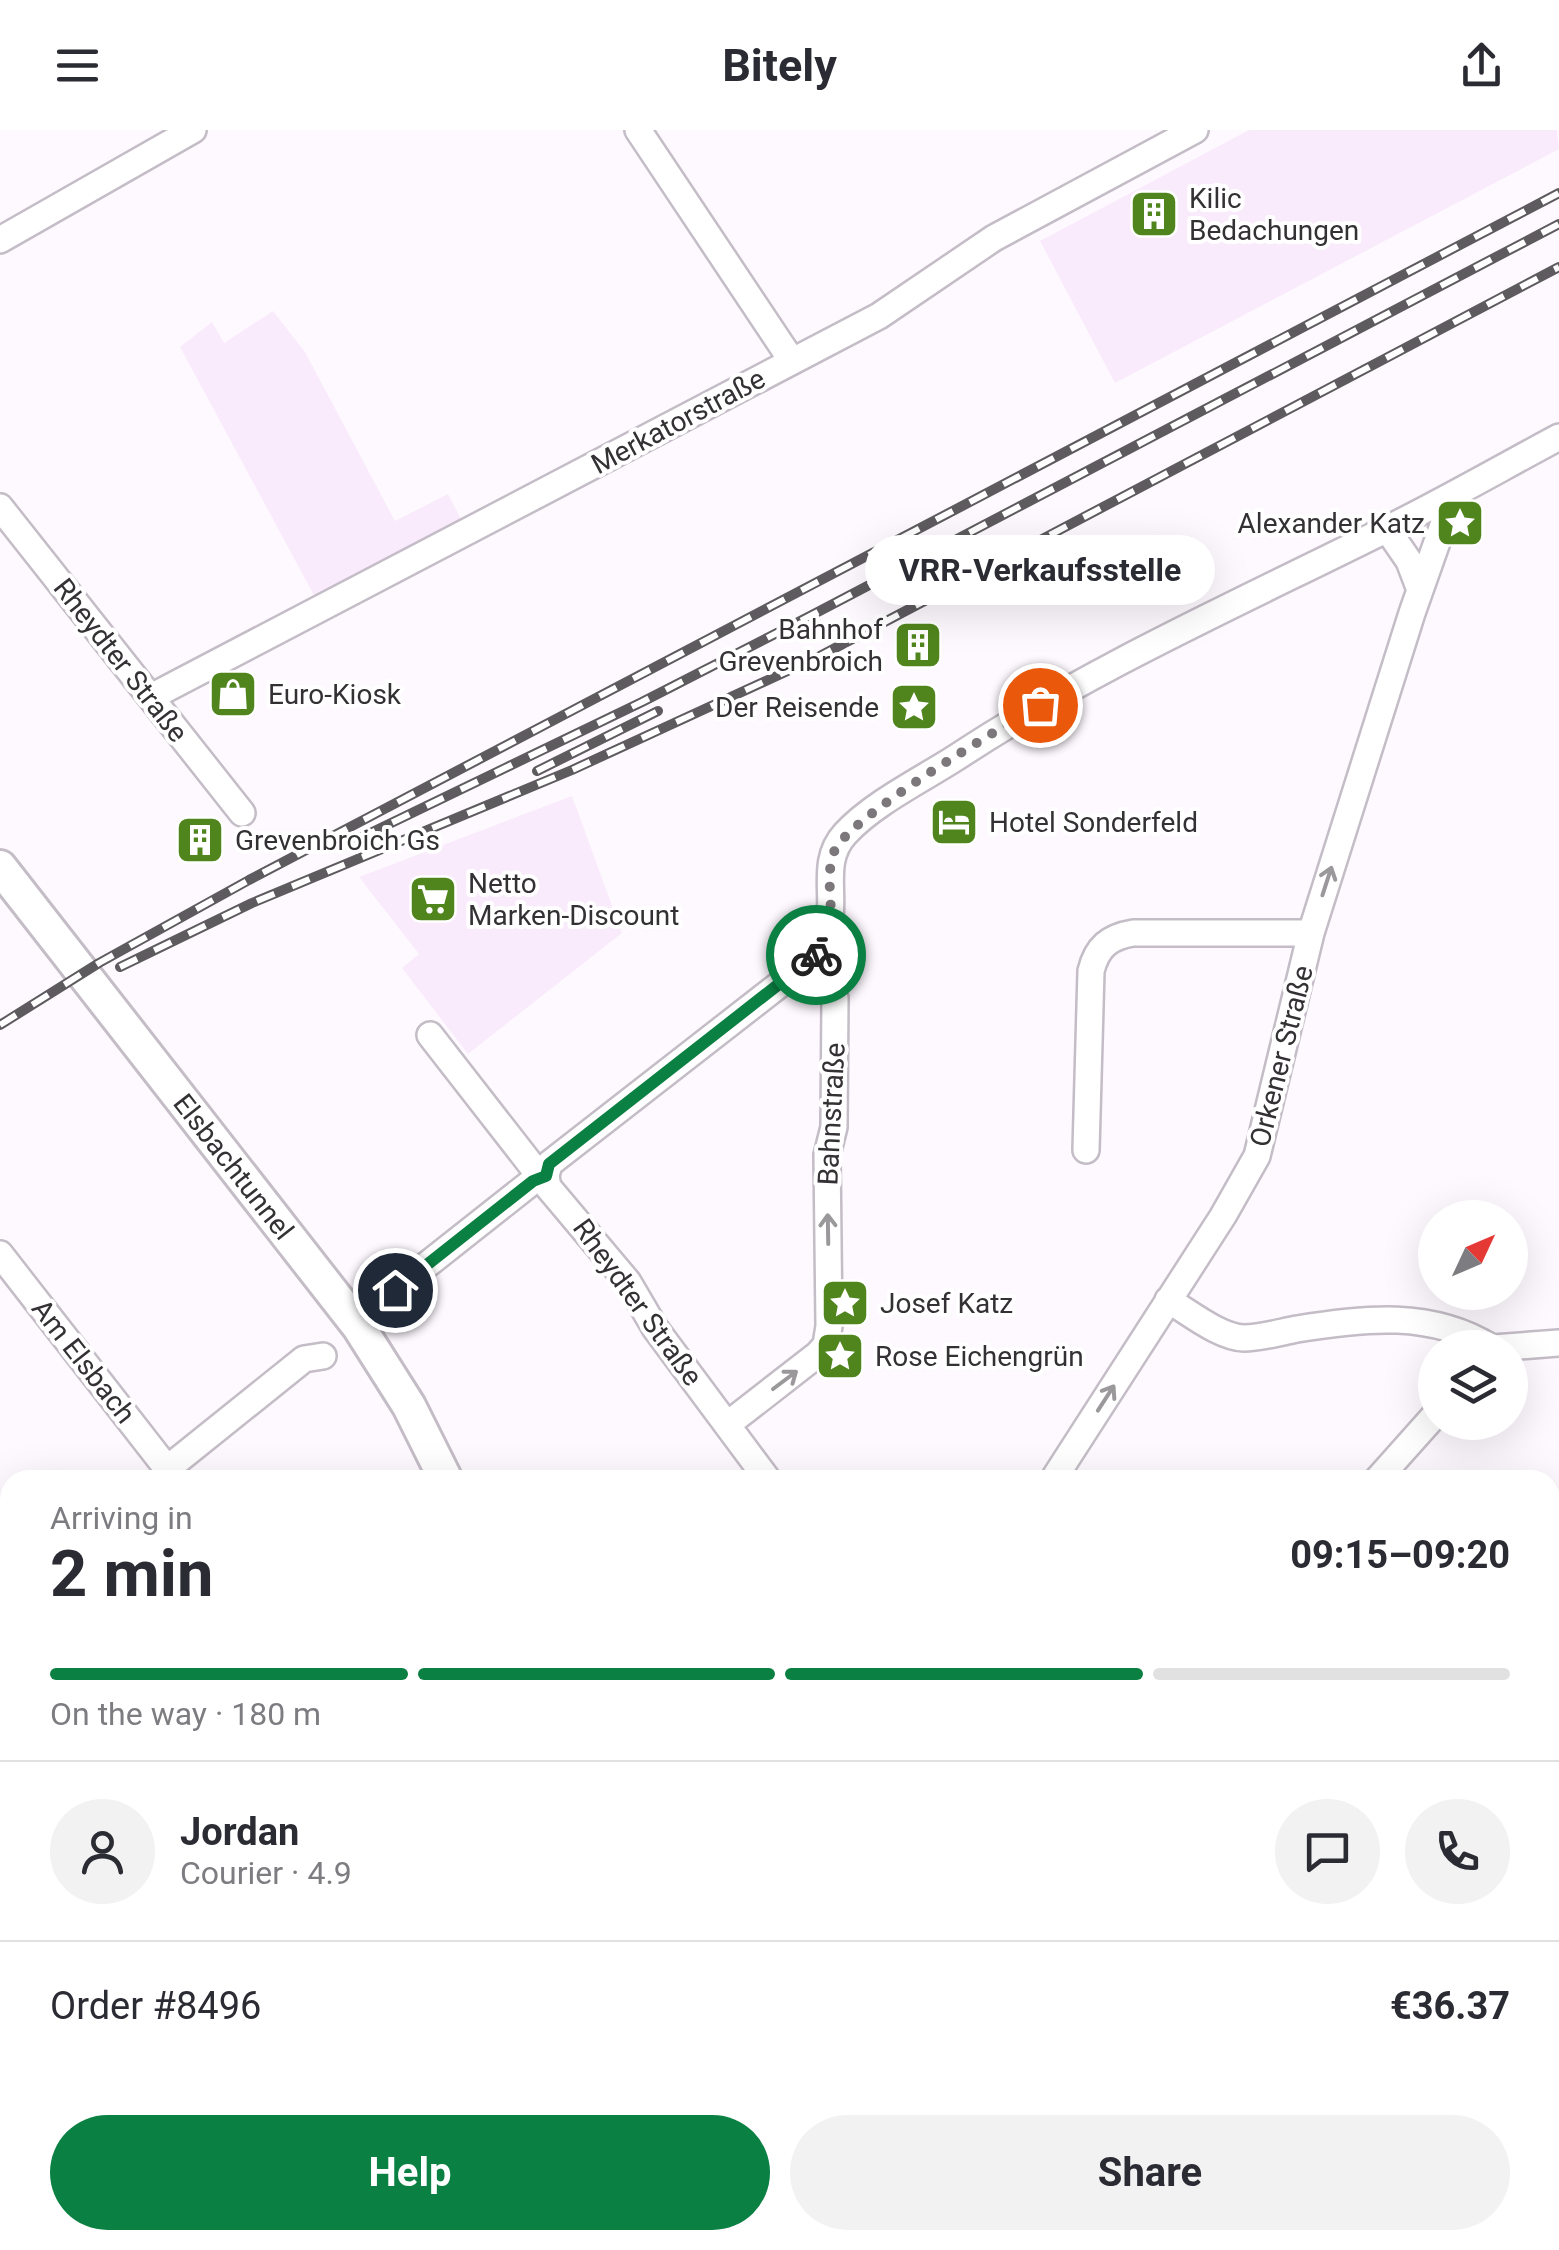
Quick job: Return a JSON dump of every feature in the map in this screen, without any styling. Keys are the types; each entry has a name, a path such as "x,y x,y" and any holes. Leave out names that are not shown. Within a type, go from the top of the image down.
{"main road":[{"name":"Elsbachtunnel","path":"0,866 359,1327 409,1406 441,1470"}],"street":[{"path":"0,240 193,130"},
{"path":"638,130 792,361"},
{"name":"Merkatorstraße","path":"150,696 888,311 1004,232 1195,130"},
{"path":"381,1272 395,1290 533,1181 546,1176 549,1164 811,960 830,930 832,857 841,838 858,823 1008,724 1559,438"},
{"name":"Orkener Straße","path":"1059,1470 1258,1156 1311,933 1454,494"},
{"name":"Rheydter Straße","path":"0,507 242,813"},
{"path":"1387,529 1409,561 1420,590"},
{"path":"1086,1150 1091,971 1105,943 1121,935 1146,932 1311,933"},
{"name":"Bahnstraße","path":"728,1424 826,1345 827,1155 834,1127 836,998 828,978 811,960"},
{"name":"Rheydter Straße","path":"430,1034 532,1166 546,1176 548,1187 628,1282 654,1328 761,1470"},
{"name":"Am Elsbach","path":"0,1254 169,1470"},
{"path":"1168,1300 1245,1338 1383,1318 1452,1330"},
{"path":"1528,1346 1559,1344"},
{"name":"Am Elsbach","path":"177,1470 304,1359 322,1356"},
{"path":"1387,1470 1418,1434"}],"shaded area":[{"path":"1249,130 1557,130 1559,149 1115,383 1040,241"},
{"path":"273,311 305,352 395,521 448,494 461,519 316,599 180,347 212,322 224,343"},
{"path":"572,796 622,933 468,1054 402,968 419,954 359,877"}],"railway":[{"path":"0,1025 99,963 249,880 1559,193"},
{"path":"358,839 812,615 1559,224"},
{"path":"120,967 252,903 572,770 820,656 1559,267"},
{"path":"537,771 658,711"}],"way so far":[{"path":"816,955 830,930 832,857 844,834 1040,705"}],"place":[{"name":"Kilic Bedachungen","path":"1154,214"},
{"name":"Alexander Katz","path":"1460,523"},
{"name":"Bahnhof Grevenbroich","path":"918,645"},
{"name":"Euro-Kiosk","path":"233,694"},
{"name":"VRR-Verkaufsstelle","path":"1040,705"},
{"name":"Der Reisende","path":"914,707"},
{"name":"Hotel Sonderfeld","path":"954,822"},
{"name":"Grevenbroich Gs","path":"200,840"},
{"name":"Netto Marken-Discount","path":"433,899"},
{"name":"Josef Katz","path":"845,1303"},
{"name":"Rose Eichengrün","path":"840,1356"}],"route":[{"path":"395,1290 533,1181 546,1176 549,1164 816,955"}]}
